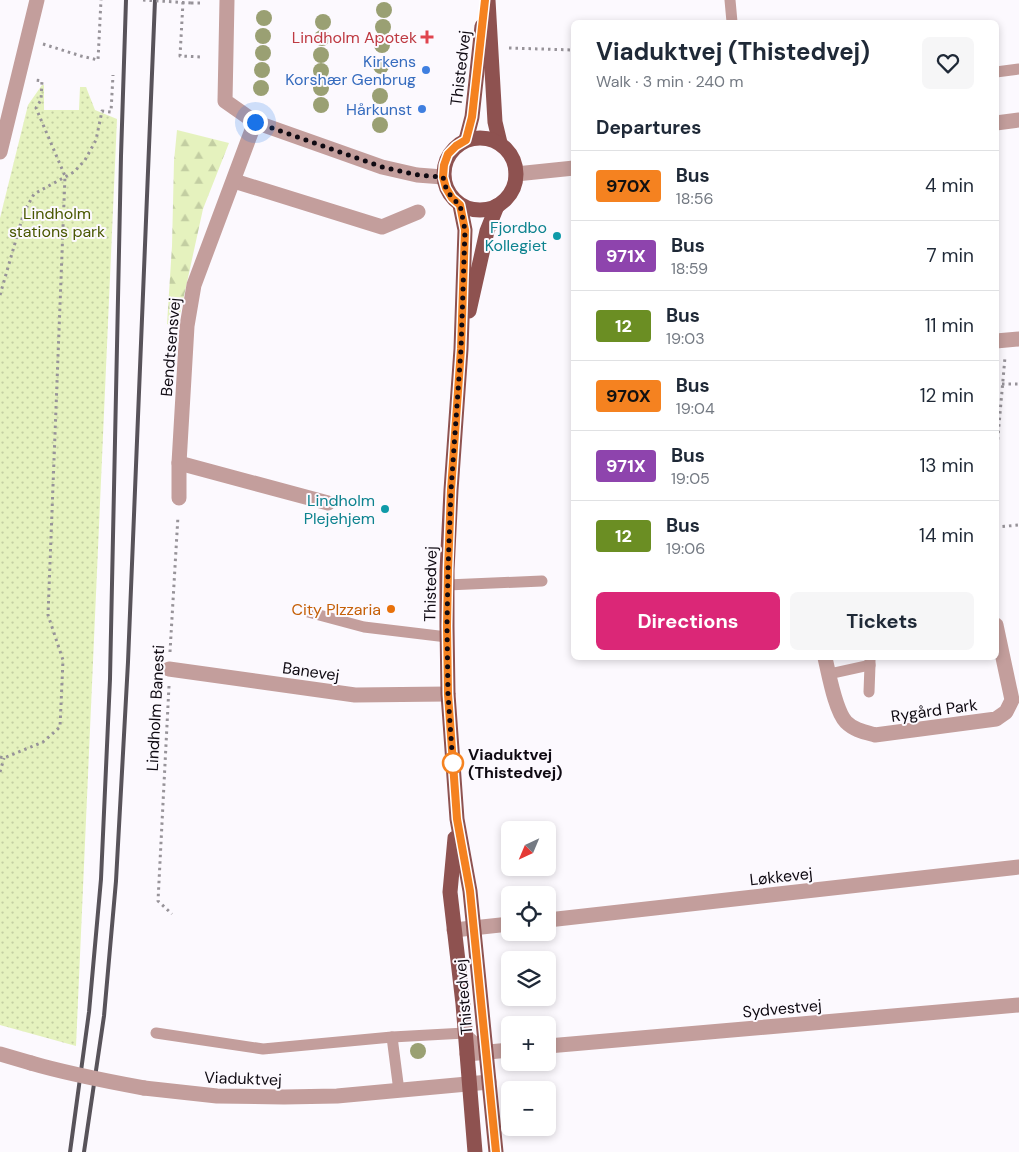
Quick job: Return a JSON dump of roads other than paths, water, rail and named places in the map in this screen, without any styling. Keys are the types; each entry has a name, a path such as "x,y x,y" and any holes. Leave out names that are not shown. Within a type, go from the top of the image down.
{"main road":[{"name":"Thistedvej","path":"487,0 495,122 500,143"},
{"name":"Thistedvej","path":"466,140 472,117 487,0"},
{"path":"478,137 489,138 500,143 511,154 515,164 515,185 510,194 496,206 484,210 472,210 460,205 452,198 446,188 443,177 444,165 448,154 466,140 478,137"},
{"name":"Thistedvej","path":"460,205 465,230 461,349 451,490 447,585 448,694 457,819 470,891 496,1152"},
{"name":"Thistedvej","path":"461,349 487,231 496,206"},
{"name":"Thistedvej","path":"457,819 450,892 470,1084 475,1152"}],"street":[{"path":"0,152 37,0"},
{"path":"227,0 225,101 255,122 382,167 418,175 443,177"},
{"path":"999,123 1019,120"},
{"name":"Bendtsensvej","path":"179,498 179,464 187,326 194,285 255,122"},
{"path":"516,174 571,168"},
{"path":"234,180 382,227 418,212"},
{"path":"179,464 328,503"},
{"name":"Rygård Park","path":"826,660 838,707 846,721 858,731 875,736 996,719 1006,712 1012,700 999,638"},
{"name":"Banevej","path":"170,669 355,695 448,694"},
{"name":"Løkkevej","path":"556,919 1019,867"},
{"path":"454,930 501,925"},
{"name":"Sydvestvej","path":"556,1045 1019,1005"},
{"path":"467,1054 501,1051"},
{"name":"Viaduktvej","path":"0,1054 59,1072 87,1078 144,1088 217,1096 284,1098 337,1096 489,1082"}],"lane":[{"path":"730,0 732,20"},
{"path":"999,72 1019,69"},
{"path":"447,585 542,581"},
{"path":"308,612 364,627 447,636"},
{"path":"829,674 870,661 870,692"},
{"path":"156,1033 263,1049 392,1036 465,1034"},
{"name":"Thistedvej","path":"465,1034 486,1052"},
{"path":"392,1036 399,1091"}],"railway":[{"path":"70,1152 89,1012 101,879 110,679 126,0"},
{"path":"84,1152 104,1016 116,881 128,662 155,0"}],"place":[{"name":"Lindholm Apotek","path":"427,37"},
{"name":"Kirkens Korshær Genbrug","path":"426,70"},
{"name":"Hårkunst","path":"422,109"},
{"name":"Fjordbo Kollegiet","path":"557,236"},
{"name":"Lindholm Plejehjem","path":"385,509"},
{"name":"City PIzzaria","path":"391,609"},
{"name":"Viaduktvej (Thistedvej)","path":"453,763"}],"park label":[{"name":"Lindholm stations park","path":"57,222"}]}
